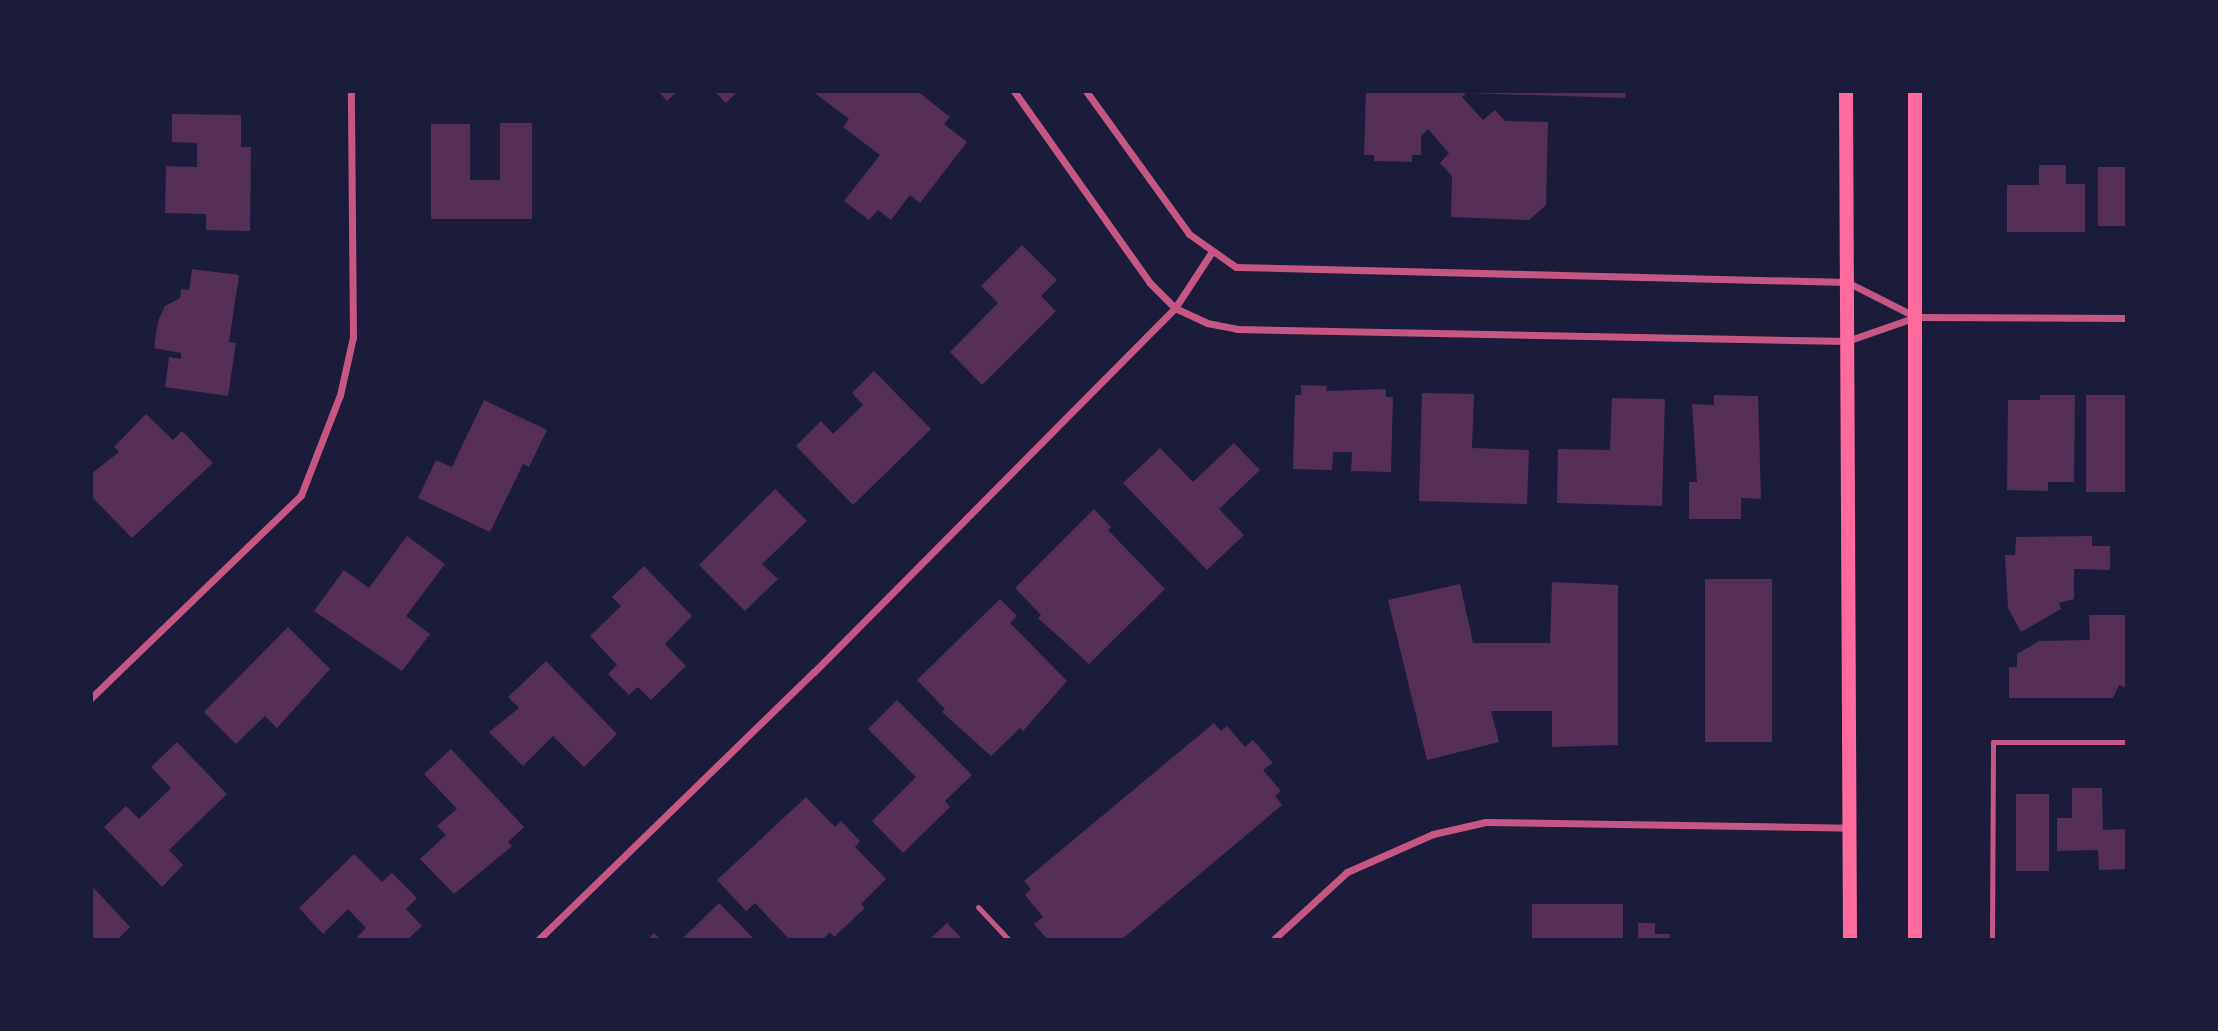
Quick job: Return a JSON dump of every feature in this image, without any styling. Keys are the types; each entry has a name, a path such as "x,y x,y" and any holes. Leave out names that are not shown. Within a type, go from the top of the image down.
{"main road":[{"path":"1846,91 1850,940"},
{"path":"1915,91 1915,940"}],"street":[{"path":"91,698 301,495 340,396 353,337 351,91"},
{"path":"1014,91 1150,283 1175,308 1207,323 1278,332 1847,341 1916,317 2127,318"},
{"path":"1086,91 1168,207 1211,253 1237,267 1847,282 1916,317"},
{"path":"538,940 814,672 1175,308 1211,253"},
{"path":"1273,940 1347,872 1433,834 1486,822 1850,828"}],"lane":[{"path":"1992,940 1993,742 2127,742"},
{"path":"978,907 1009,940"}],"building":[{"path":"658,91 678,91 667,101"},
{"path":"714,91 738,91 726,103"},
{"path":"812,91 917,91 950,117 944,124 967,142 920,203 910,195 891,220 878,210 869,220 844,201 880,155 843,127 849,119"},
{"path":"1366,91 1626,91 1625,98 1466,93 1462,97 1483,120 1495,110 1505,121 1548,122 1546,205 1529,220 1451,217 1452,176 1440,163 1449,153 1428,129 1421,136 1421,155 1412,155 1412,162 1374,161 1374,155 1364,155"},
{"path":"172,114 241,115 241,147 251,147 250,231 206,230 206,214 165,213 166,166 197,167 197,143 172,142"},
{"path":"500,123 532,123 532,219 431,219 431,124 470,124 470,180 500,180"},
{"path":"2039,165 2066,165 2066,184 2085,184 2085,232 2007,232 2007,185 2039,185"},
{"path":"2098,167 2127,167 2127,226 2098,226"},
{"path":"1022,245 1057,280 1041,296 1056,311 982,385 950,352 998,303 981,286"},
{"path":"192,269 239,275 229,342 236,343 228,396 165,387 169,357 181,359 181,353 154,348 158,321 165,306 180,298 181,289 189,290"},
{"path":"874,371 931,429 853,505 796,446 821,421 833,434 863,405 852,393"},
{"path":"1301,385 1327,386 1326,391 1386,389 1386,397 1393,397 1391,472 1351,471 1352,452 1333,452 1332,470 1293,469 1295,395 1301,395"},
{"path":"1422,393 1474,394 1472,448 1529,450 1527,504 1419,501"},
{"path":"1714,395 1758,396 1761,499 1741,498 1741,519 1689,519 1689,482 1697,482 1692,404 1714,405"},
{"path":"2040,395 2075,395 2074,482 2048,482 2048,491 2007,490 2008,400 2040,400"},
{"path":"2086,395 2127,395 2127,492 2086,492"},
{"path":"1612,398 1665,399 1662,506 1557,503 1558,449 1610,450"},
{"path":"484,400 547,430 529,467 523,464 490,532 418,498 436,460 452,467"},
{"path":"146,414 173,440 182,431 213,463 132,538 91,496 91,474 119,452 114,447"},
{"path":"1234,443 1260,470 1219,509 1244,535 1207,570 1123,483 1160,448 1193,482"},
{"path":"775,489 807,521 762,564 778,579 745,611 699,565"},
{"path":"1094,509 1111,527 1108,530 1165,589 1089,664 1038,618 1041,615 1015,588"},
{"path":"407,536 445,564 406,616 430,634 402,671 314,611 344,570 369,588"},
{"path":"2092,536 2092,546 2110,546 2110,570 2074,569 2074,599 2059,603 2061,609 2021,632 2008,608 2005,555 2015,555 2016,537"},
{"path":"644,566 692,616 665,644 686,666 651,700 638,687 629,695 608,674 617,665 590,636 621,606 612,597"},
{"path":"1705,579 1772,579 1772,742 1705,742"},
{"path":"1552,582 1618,585 1618,745 1552,747 1552,711 1491,711 1499,742 1427,760 1388,600 1460,584 1473,643 1550,643"},
{"path":"1000,599 1017,616 1010,623 1067,681 1023,731 1020,728 991,756 942,712 945,709 917,680"},
{"path":"2089,615 2127,615 2127,688 2119,685 2113,698 2009,698 2009,667 2017,667 2017,654 2039,641 2090,640"},
{"path":"288,627 330,669 277,728 265,716 236,744 204,712"},
{"path":"546,661 617,734 584,767 553,736 523,766 489,732 519,708 508,697"},
{"path":"897,700 972,775 945,801 950,807 903,853 872,821 916,777 868,729"},
{"path":"1214,723 1221,731 1227,726 1245,747 1253,740 1273,763 1263,770 1281,791 1275,796 1282,805 1121,940 1048,940 1034,924 1043,917 1025,895 1031,889 1024,881"},
{"path":"177,742 227,794 169,850 183,865 162,887 104,827 126,806 139,819 171,788 151,767"},
{"path":"451,749 524,827 508,842 512,846 454,894 420,859 446,835 437,826 457,809 424,774"},
{"path":"2072,788 2102,788 2103,830 2127,829 2127,869 2099,870 2098,850 2057,851 2057,818 2072,818"},
{"path":"2016,794 2049,794 2049,871 2016,871"},
{"path":"806,797 835,827 841,821 860,841 855,847 886,879 861,904 865,908 834,937 830,932 822,940 790,940 755,903 746,911 717,880"},
{"path":"354,854 382,882 392,873 417,898 406,909 422,926 407,940 354,940 366,928 348,909 323,934 299,908"},
{"path":"91,885 130,927 117,940 91,940"},
{"path":"719,903 755,940 681,940"},
{"path":"1532,904 1623,904 1623,940 1532,940"},
{"path":"947,923 963,940 929,940"},
{"path":"1638,923 1655,923 1655,934 1670,934 1670,940 1638,940"},
{"path":"654,933 661,940 647,940"}]}
